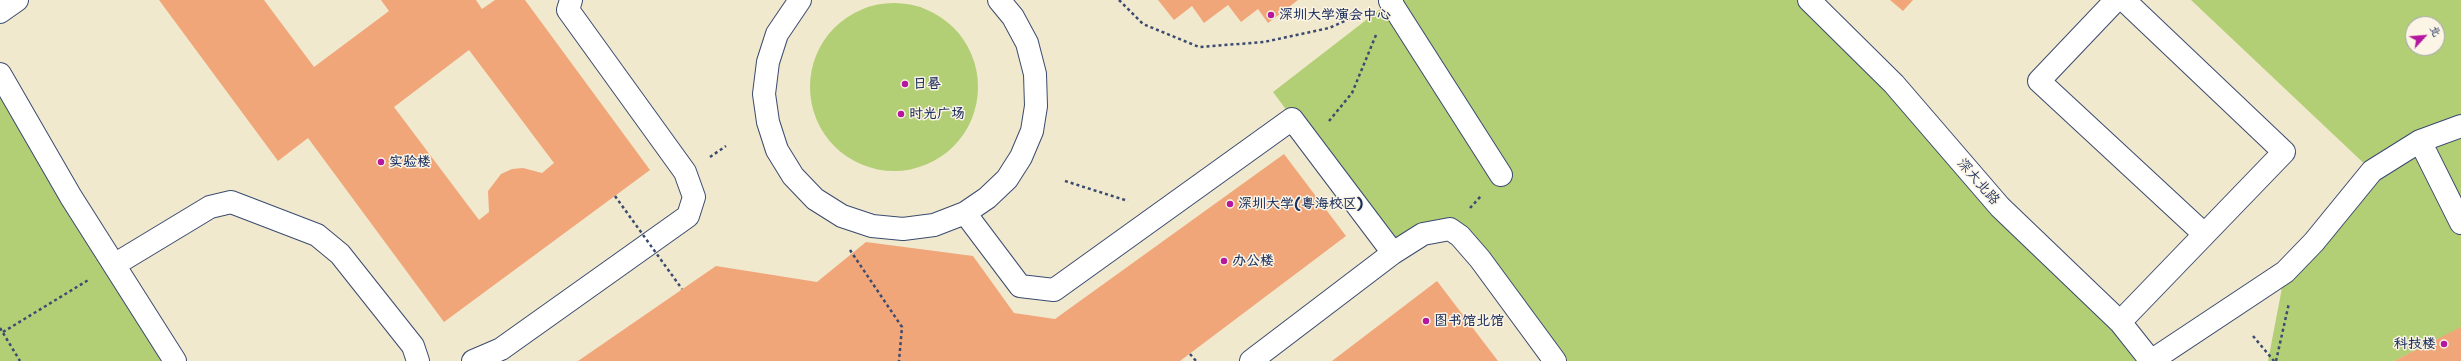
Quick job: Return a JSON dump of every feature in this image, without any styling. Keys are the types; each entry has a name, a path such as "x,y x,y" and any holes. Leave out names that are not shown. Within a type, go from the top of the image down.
{"street":[{"path":"0,12 17,0"},
{"path":"473,361 501,349 688,216 694,197 686,172 568,10 571,0"},
{"path":"800,0 777,34 768,62 764,94 768,122 777,150 793,176 815,199 842,216 872,226 903,229 934,225 965,213 987,198 1007,179 1021,157 1032,131 1036,106 1035,74 1027,43 1013,17 999,0"},
{"name":"深大北路","path":"1809,0 1894,84 2000,207 2120,322 2151,361"},
{"path":"2116,0 2038,81 2203,234"},
{"path":"2120,322 2203,234 2284,152 2124,0"},
{"path":"1391,1 1500,174"},
{"path":"0,74 71,197 175,361"},
{"path":"965,213 1020,286 1054,290 1292,119 1393,253"},
{"path":"2151,361 2285,272 2314,242 2372,171 2420,141 2461,126"},
{"path":"2420,141 2461,223"},
{"path":"114,265 210,207 230,202 317,235 340,254 412,346 418,361"},
{"path":"1250,361 1393,253 1423,234 1450,229 1460,236 1480,259 1555,361"}],"path":[{"path":"1119,0 1143,24 1200,47 1264,42 1329,28 1391,1"},
{"path":"1310,144 1352,93 1391,1"},
{"path":"1450,229 1500,174"},
{"path":"1065,181 1163,212"},
{"path":"615,196 682,289"},
{"path":"846,244 902,327 899,361"},
{"path":"3,332 114,265"},
{"path":"2275,361 2290,307 2285,272"},
{"path":"0,328 20,361"},
{"path":"2253,336 2275,361"},
{"path":"1190,354 1196,361"}],"green space":[{"path":"1392,0 1809,0 2151,361 1555,361 1460,236 1393,253 1273,92"},
{"path":"2191,0 2461,0 2461,328 2394,361 2268,361 2285,272 2372,171"},
{"path":"886,3 902,3 926,9 941,17 954,27 964,40 972,55 977,71 977,103 972,119 964,134 954,147 941,157 918,168 902,171 886,171 870,168 854,161 840,152 829,141 820,127 813,111 810,95 810,79 813,63 820,47 829,33 840,22 854,13 870,6"},
{"path":"0,74 175,361 0,361"}],"building":[{"name":"实验楼","path":"159,0 264,0 314,67 389,11 381,0 476,0 482,9 495,0 525,0 650,170 444,322 308,138 278,161","holes":["469,50 554,163 542,173 523,168 512,169 501,174 488,191 489,212 479,220 394,107"]},
{"name":"深圳大学演会中心","path":"1158,0 1298,0 1268,23 1258,9 1241,22 1228,5 1204,23 1192,6 1174,20"},
{"path":"1890,0 1913,0 1903,11"},
{"name":"办公楼","path":"1284,154 1346,236 1180,361 578,361 716,266 817,282 866,242 973,256 1014,313 1055,319"},
{"name":"图书馆北馆","path":"1437,281 1498,361 1332,361"},
{"name":"科技楼","path":"2461,327 2461,361 2394,361"}],"place":[{"name":"深圳大学演会中心","path":"1271,15"},
{"name":"日晷","path":"905,84"},
{"name":"时光广场","path":"901,114"},
{"name":"实验楼","path":"381,162"},
{"name":"深圳大学(粤海校区)","path":"1230,204"},
{"name":"办公楼","path":"1224,261"},
{"name":"图书馆北馆","path":"1426,321"},
{"name":"科技楼","path":"2444,344"}]}
